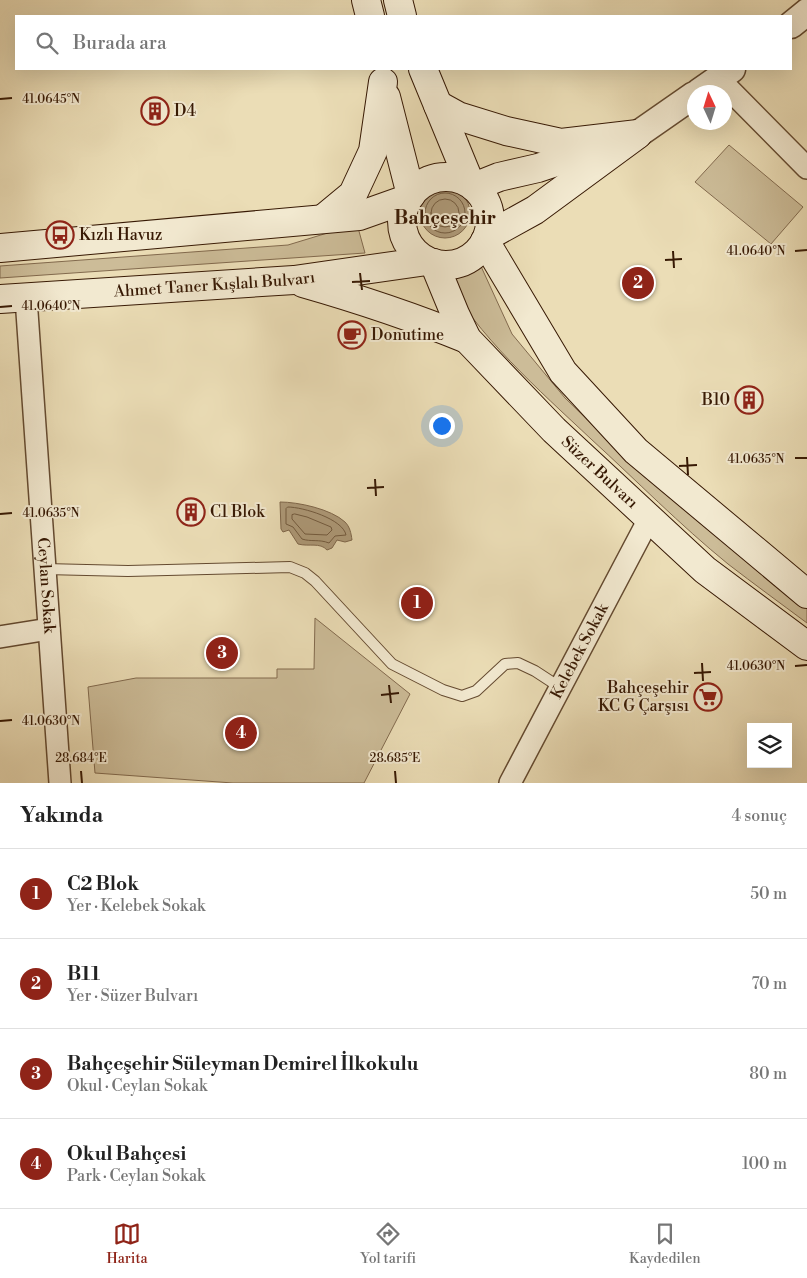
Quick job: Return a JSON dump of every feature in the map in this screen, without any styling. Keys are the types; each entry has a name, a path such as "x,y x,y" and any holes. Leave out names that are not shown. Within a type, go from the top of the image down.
{"main road":[{"path":"366,0 370,15"},
{"path":"398,0 402,15"},
{"path":"423,70 472,185 486,201 490,213 487,238 482,247 473,256 463,262 451,265 431,262 417,254 409,245 404,234 402,222 403,211 409,197 424,182 447,176 459,178 472,185 538,168 638,134"},
{"path":"382,76 409,197"},
{"path":"324,218 353,194 373,151 382,76"},
{"path":"438,105 458,116 506,131 561,143 638,134"},
{"path":"487,238 535,210 638,134"},
{"path":"0,248 359,216 409,197"},
{"path":"487,238 563,372 636,451 807,594"},
{"name":"Ahmet Taner Kışlalı Bulvarı","path":"13,299 294,280 431,262"},
{"name":"Süzer Bulvarı","path":"431,262 467,339 554,430 705,570 807,646"},
{"path":"294,280 425,321 467,339"}],"street":[{"path":"792,24 807,12"},
{"path":"716,80 807,168"},
{"path":"638,134 687,100"},
{"name":"Ceylan Sokak","path":"13,299 45,569 60,783"},
{"name":"Kelebek Sokak","path":"510,783 650,519"},
{"path":"0,637 49,629"}],"lane":[{"path":"45,569 128,571 290,568 305,573 315,581 392,664 443,690 462,696 469,694 476,691 505,664 518,663 535,671 561,688"}],"shaded area":[{"path":"729,145 803,207 771,244 695,182"},
{"path":"357,224 365,253 0,278 0,266 288,245"},
{"path":"479,262 512,334 565,398 657,487 768,578 807,606 807,623 728,564 693,534 510,361 473,319 443,273"},
{"path":"315,618 410,694 364,783 233,783 95,773 88,687 136,678 277,678 277,669 314,669"}],"water":[{"path":"440,188 450,188 463,195 470,208 470,218 463,231 450,238 440,238 431,234 424,227 420,218 420,208 424,199 431,192"},
{"path":"280,502 305,505 339,517 347,524 352,540 345,542 337,540 332,548 327,550 318,545 298,544 289,530 283,532 281,529"}],"place":[{"name":"D4","path":"155,111"},
{"name":"Kızlı Havuz","path":"60,235"},
{"name":"B11","path":"638,283"},
{"name":"Donutime","path":"352,335"},
{"name":"B10","path":"749,400"},
{"name":"C1 Blok","path":"191,512"},
{"name":"C2 Blok","path":"417,603"},
{"name":"Bahçeşehir Süleyman Demirel İlkokulu","path":"222,653"},
{"name":"Bahçeşehir KC G Çarşısı","path":"708,697"},
{"name":"Okul Bahçesi","path":"241,733"}],"district":[{"name":"Bahçeşehir","path":"445,218"}]}
